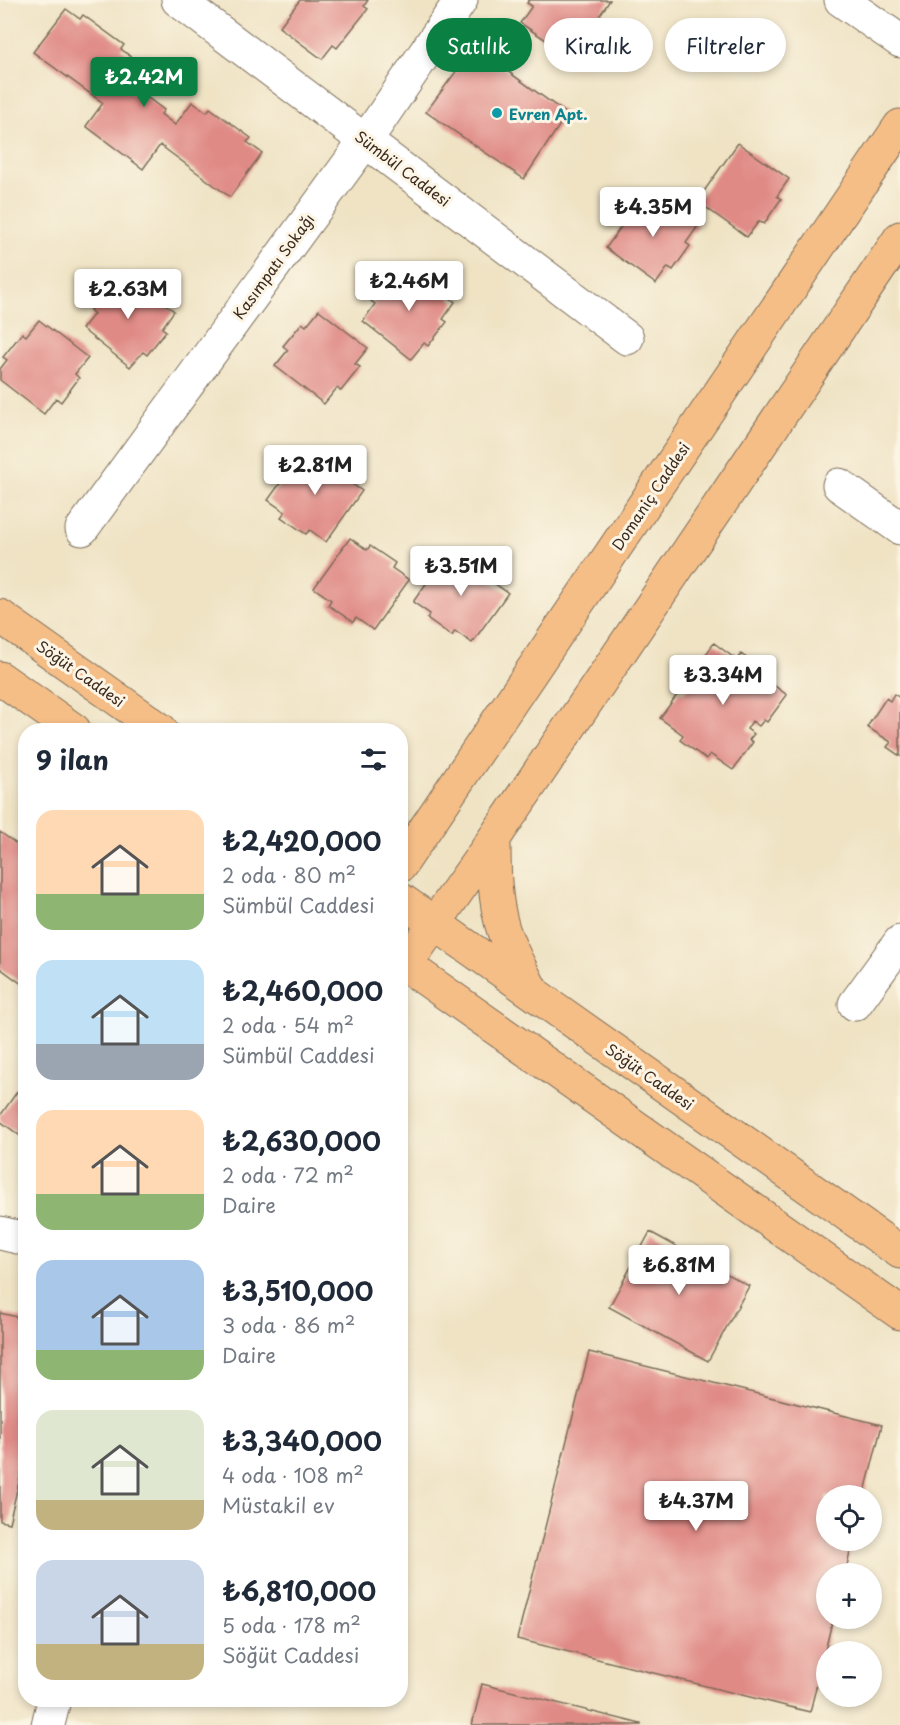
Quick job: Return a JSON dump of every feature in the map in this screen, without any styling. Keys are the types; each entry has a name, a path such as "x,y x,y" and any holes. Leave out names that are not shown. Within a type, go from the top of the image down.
{"main road":[{"name":"Domaniç Caddesi","path":"408,854 900,126"},
{"path":"408,957 435,924 494,839 900,238"},
{"name":"Söğüt Caddesi","path":"0,616 151,723"},
{"path":"0,678 64,723"},
{"path":"494,839 494,879 502,924 511,950 533,993"},
{"name":"Söğüt Caddesi","path":"408,905 900,1252"},
{"path":"408,968 900,1313"}],"street":[{"name":"Sümbül Caddesi","path":"178,0 627,338"},
{"name":"Kasımpatı Sokağı","path":"81,529 366,140 460,0"},
{"path":"841,0 900,41"},
{"path":"839,484 900,528"},
{"path":"855,1004 900,942"},
{"path":"0,1233 18,1237"},
{"path":"48,1725 52,1707"}],"building":[{"path":"300,0 368,0 364,6 368,9 337,48 333,45 322,59 279,27"},
{"path":"529,0 610,0 600,15 605,18 544,18 544,39 532,31 532,18 524,18 532,6 527,3"},
{"path":"66,9 80,19 83,15 124,45 121,49 135,60 118,83 133,94 136,89 164,110 161,114 175,125 192,102 207,112 210,108 251,138 247,142 262,153 230,197 160,145 143,169 86,126 103,103 33,52"},
{"name":"Evren Apt.","path":"456,72 509,72 567,114 524,179 426,112"},
{"path":"738,143 789,179 777,196 781,199 764,224 759,221 747,237 697,201"},
{"path":"647,190 698,226 686,243 690,246 673,270 668,267 656,284 606,248"},
{"path":"406,264 455,302 443,319 447,322 428,346 424,343 411,359 363,321 375,304 371,301 389,277 394,281"},
{"path":"125,273 174,311 162,328 166,331 147,355 143,352 130,367 82,329 94,314 90,310 108,286 113,290"},
{"path":"319,310 368,348 355,364 360,367 341,391 337,388 324,404 275,366 288,350 283,346 302,323 306,326"},
{"path":"39,320 88,358 75,374 79,378 61,402 56,398 44,414 0,380 0,369 7,360 3,357 22,333 26,336"},
{"path":"304,450 320,462 324,457 349,475 345,479 362,491 326,542 310,530 306,534 281,517 285,512 268,500"},
{"path":"350,538 367,550 370,546 395,563 392,568 409,580 373,630 356,618 353,622 328,605 331,600 314,588"},
{"path":"449,551 466,563 469,558 494,576 491,581 508,593 472,643 455,631 452,636 427,618 430,614 413,602"},
{"path":"714,643 737,660 741,654 767,673 764,678 787,695 767,722 764,720 759,726 752,721 747,729 754,734 749,740 753,742 733,770 710,754 706,759 680,740 683,735 660,718 680,691 684,693 698,674 694,671"},
{"path":"894,694 900,698 900,756 887,747 891,742 867,727 886,698 890,701"},
{"path":"0,832 18,845 18,981 0,968"},
{"path":"18,1090 18,1134 0,1121 0,1116"},
{"path":"650,1232 749,1286 708,1361 609,1307"},
{"path":"0,1313 18,1317 18,1486 9,1523 0,1521"},
{"path":"589,1352 882,1425 867,1485 816,1485 816,1551 850,1551 848,1563 816,1563 816,1629 830,1629 827,1641 816,1641 816,1687 810,1712 517,1639"},
{"path":"482,1684 641,1724 641,1725 472,1725"}],"place":[{"name":"Evren Apt.","path":"497,113"}]}
